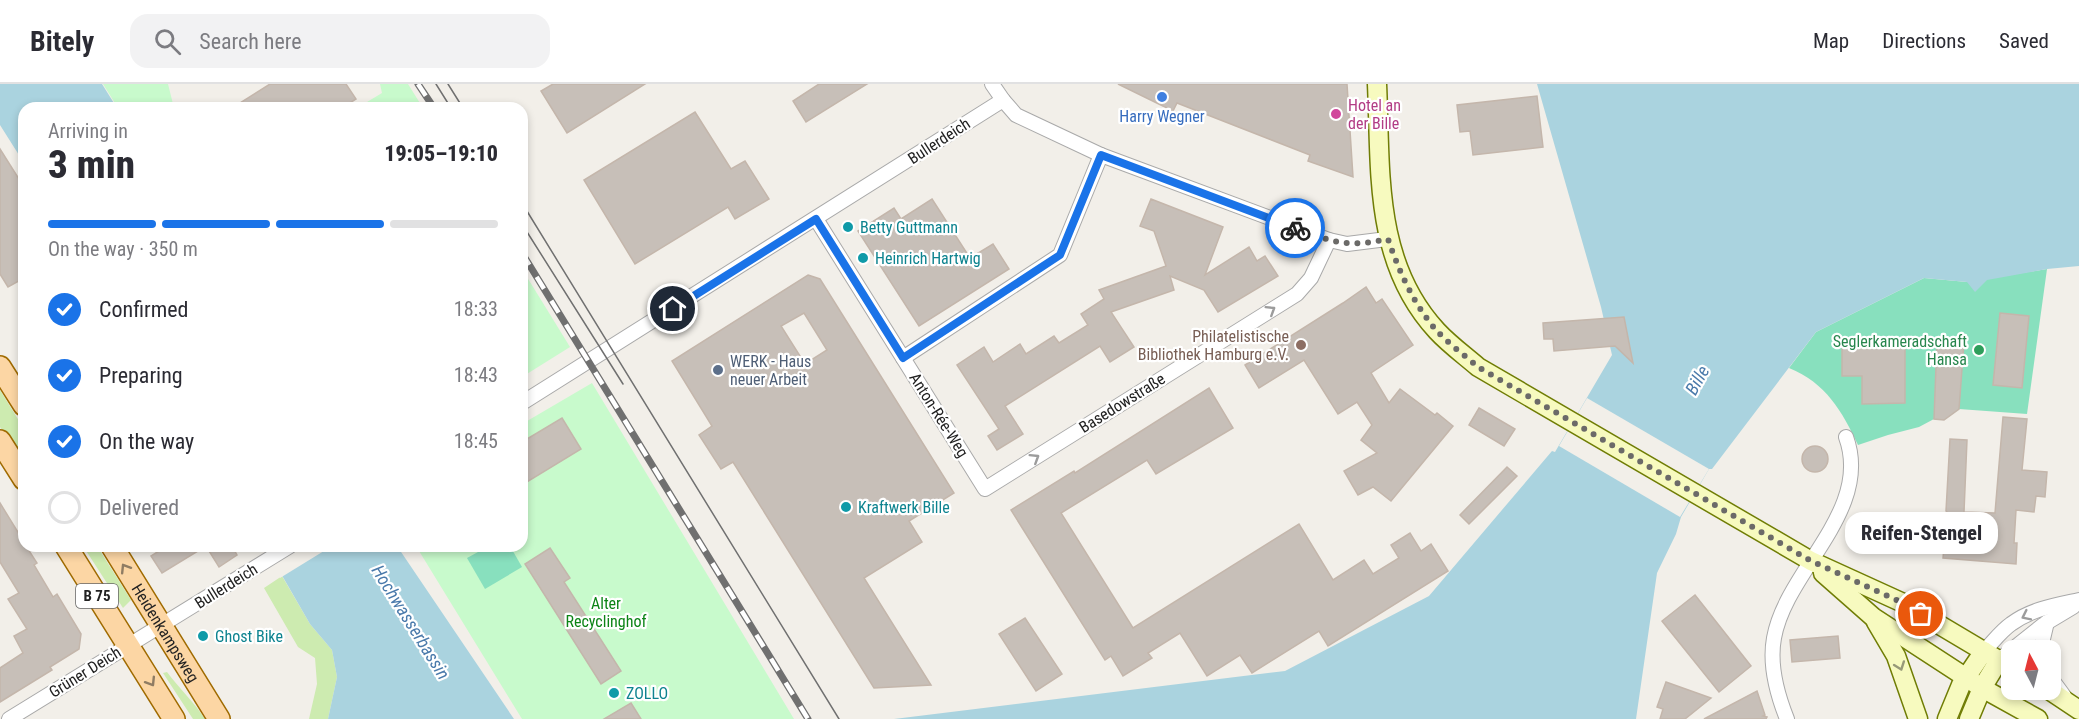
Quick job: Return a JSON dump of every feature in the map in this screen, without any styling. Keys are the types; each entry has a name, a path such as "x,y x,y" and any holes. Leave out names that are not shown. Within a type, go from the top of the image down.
{"main road":[{"path":"1377,84 1382,194 1388,239 1400,273 1418,305 1436,330 1478,367 1811,561 1901,602 1998,659"},
{"path":"0,367 18,396"},
{"path":"0,441 18,470"},
{"name":"B 75","path":"70,552 174,719"},
{"name":"Heidenkampsweg","path":"116,552 219,719"},
{"path":"1811,561 1873,617 1965,678 2038,719"},
{"path":"1873,617 1896,656 1918,719"},
{"path":"1947,719 1965,678 1998,659"},
{"path":"1969,719 1998,659"}],"street":[{"path":"992,84 1016,115 1101,155 1329,240 1347,244 1388,239"},
{"name":"Bullerdeich","path":"528,399 1003,100"},
{"path":"903,358 1060,255 1101,155"},
{"name":"Anton-Rée-Weg","path":"816,219 985,489"},
{"name":"Basedowstraße","path":"985,489 1297,294 1311,278 1329,240"},
{"path":"1787,719 1774,671 1774,639 1778,620 1786,603 1827,535 1844,499 1852,458 1846,437"},
{"name":"Bullerdeich","path":"161,625 280,552"},
{"path":"1998,659 2011,624 2044,608 2079,602"},
{"path":"1998,659 2047,622 2079,602"},
{"path":"2043,640 2047,622"},
{"name":"Grüner Deich","path":"9,719 161,625"},
{"path":"2061,690 2073,705"}],"green space":[{"path":"103,84 168,84 172,102 114,102"},
{"path":"380,84 408,84 419,102 367,102 382,93"},
{"path":"2047,269 2027,414 1959,409 1944,420 1934,419 1919,427 1858,445 1839,410 1823,390 1802,374 1789,368 1816,332 1924,278 1967,282"},
{"path":"528,279 570,347 528,373"},
{"name":"Alter Recyclinghof","path":"592,383 794,719 522,719 420,552 528,552 528,420"},
{"path":"0,390 18,419 18,457 0,427"},
{"path":"87,552 101,552 131,600 123,608"},
{"path":"478,552 513,552 522,567 485,589 467,558"},
{"path":"282,576 310,624 332,650 337,677 328,719 309,719 317,684 315,658 298,647 264,588"},
{"path":"167,672 205,719 193,719 163,673"}],"water":[{"path":"0,84 102,84 113,102 18,102 18,154 0,125"},
{"name":"Bille","path":"1537,84 2079,84 2079,266 2047,269 1987,280 1975,292 1967,282 1924,278 1816,332 1712,469 1709,469 1681,517 1676,534 1657,573 1636,719 894,719 1285,671 1429,596 1552,451 1555,452 1612,355 1601,307"},
{"name":"Hochwasserbassin","path":"268,552 401,552 514,719 328,719 337,677 332,650 310,624"}],"pier":[{"path":"1587,398 1709,469 1680,517 1559,446"},
{"path":"265,552 322,552 280,578"}],"building":[{"path":"270,84 346,84 356,99 351,102 242,102"},
{"path":"553,84 645,84 567,133 541,91"},
{"path":"819,84 867,84 806,122 793,101"},
{"path":"1118,84 1347,84 1353,177 1308,161 1310,155 1177,103 1173,111"},
{"path":"1537,96 1543,147 1473,155 1470,131 1460,132 1457,105"},
{"path":"695,112 731,169 745,161 769,199 735,219 728,207 635,264 584,180"},
{"path":"0,149 18,178 18,281 8,287 0,274"},
{"path":"932,199 970,258 993,244 1009,269 919,326 858,231 894,208 901,219"},
{"path":"1151,199 1223,227 1205,275 1249,247 1257,261 1265,256 1278,276 1218,312 1204,290 1170,276 1174,290 1111,312 1134,347 1110,362 1100,346 1005,406 1023,434 997,450 988,436 999,429 957,365 984,347 993,362 1020,344 1026,354 1054,336 1059,343 1088,325 1081,314 1104,299 1099,290 1166,266 1154,231 1140,226"},
{"name":"Kraftwerk Bille","path":"808,275 820,279 954,493 909,521 922,542 864,578 931,685 874,688 733,462 721,469 699,435 712,426 672,361","holes":["804,313 827,350 805,364 781,326"]},
{"path":"1366,287 1376,303 1382,299 1413,345 1371,373 1389,403 1400,389 1453,426 1391,501 1373,487 1358,495 1344,471 1377,453 1361,440 1372,425 1357,402 1338,414 1304,360 1259,388 1245,365"},
{"path":"2000,313 2029,316 2022,388 1993,385"},
{"path":"1624,317 1633,363 1615,346 1554,351 1553,339 1544,339 1543,323"},
{"path":"1937,341 1964,342 1959,409 1944,420 1934,419"},
{"path":"1842,348 1905,348 1905,403 1862,404 1862,376 1842,376"},
{"path":"1209,388 1233,428 1156,474 1147,460 1061,513 1133,628 1299,524 1333,580 1364,560 1373,574 1399,558 1391,545 1410,533 1421,551 1431,544 1448,571 1328,646 1319,631 1252,673 1240,655 1207,676 1180,633 1148,653 1152,658 1123,676 1111,656 1105,660 1011,510 1074,471 1075,473"},
{"path":"1479,408 1515,429 1504,446 1469,425"},
{"path":"2003,417 2027,419 2022,470 2047,472 2045,497 2036,496 2034,512 2016,510 2014,543 2017,543 2016,564 1943,558 1950,439 1967,440 1964,512 1995,513"},
{"path":"562,418 581,449 528,481 528,438"},
{"path":"1815,446 1824,450 1828,459 1824,468 1815,472 1806,468 1802,459 1806,450"},
{"path":"1507,467 1517,476 1469,524 1460,515"},
{"path":"0,503 18,532 18,552 30,552 37,563 34,565 53,597 57,594 81,634 79,649 50,667 52,670 0,702 0,668 23,653 14,636 27,629 8,599 19,593 0,562"},
{"path":"550,548 570,578 564,582 621,671 601,684 525,564"},
{"path":"157,552 196,552 162,573 151,556"},
{"path":"210,552 235,552 237,555 219,567"},
{"path":"1695,595 1751,666 1719,692 1662,621"},
{"path":"1025,618 1062,674 1036,691 999,634"},
{"path":"1838,636 1840,658 1792,662 1790,640"},
{"path":"1666,682 1711,698 1685,719 1660,719 1663,709 1657,707"},
{"path":"1757,691 1765,715 1763,716 1767,717 1766,719 1704,719"},
{"path":"631,703 641,719 604,719"}],"tram line":[{"path":"436,84 447,102"},
{"path":"448,84 459,102"},
{"path":"528,213 839,719"},
{"path":"528,234 623,384"}],"railway":[{"path":"418,84 430,102"},
{"path":"528,263 808,719"}],"way so far":[{"path":"1295,228 1347,244 1388,239 1400,273 1418,305 1436,330 1478,367 1811,561 1901,602 1921,614"}],"place":[{"name":"Harry Wegner","path":"1162,97"},
{"name":"Hotel an der Bille","path":"1336,114"},
{"name":"Betty Guttmann","path":"848,227"},
{"name":"Heinrich Hartwig","path":"863,258"},
{"name":"Philatelistische Bibliothek Hamburg e.V.","path":"1301,345"},
{"name":"Seglerkameradschaft Hansa","path":"1979,350"},
{"name":"WERK - Haus neuer Arbeit","path":"718,370"},
{"name":"Kraftwerk Bille","path":"846,507"},
{"name":"Reifen-Stengel","path":"1921,614"},
{"name":"Ghost Bike","path":"203,636"},
{"name":"ZOLLO","path":"614,693"}],"route":[{"path":"673,309 816,219 903,358 1060,255 1101,155 1295,228"}]}
